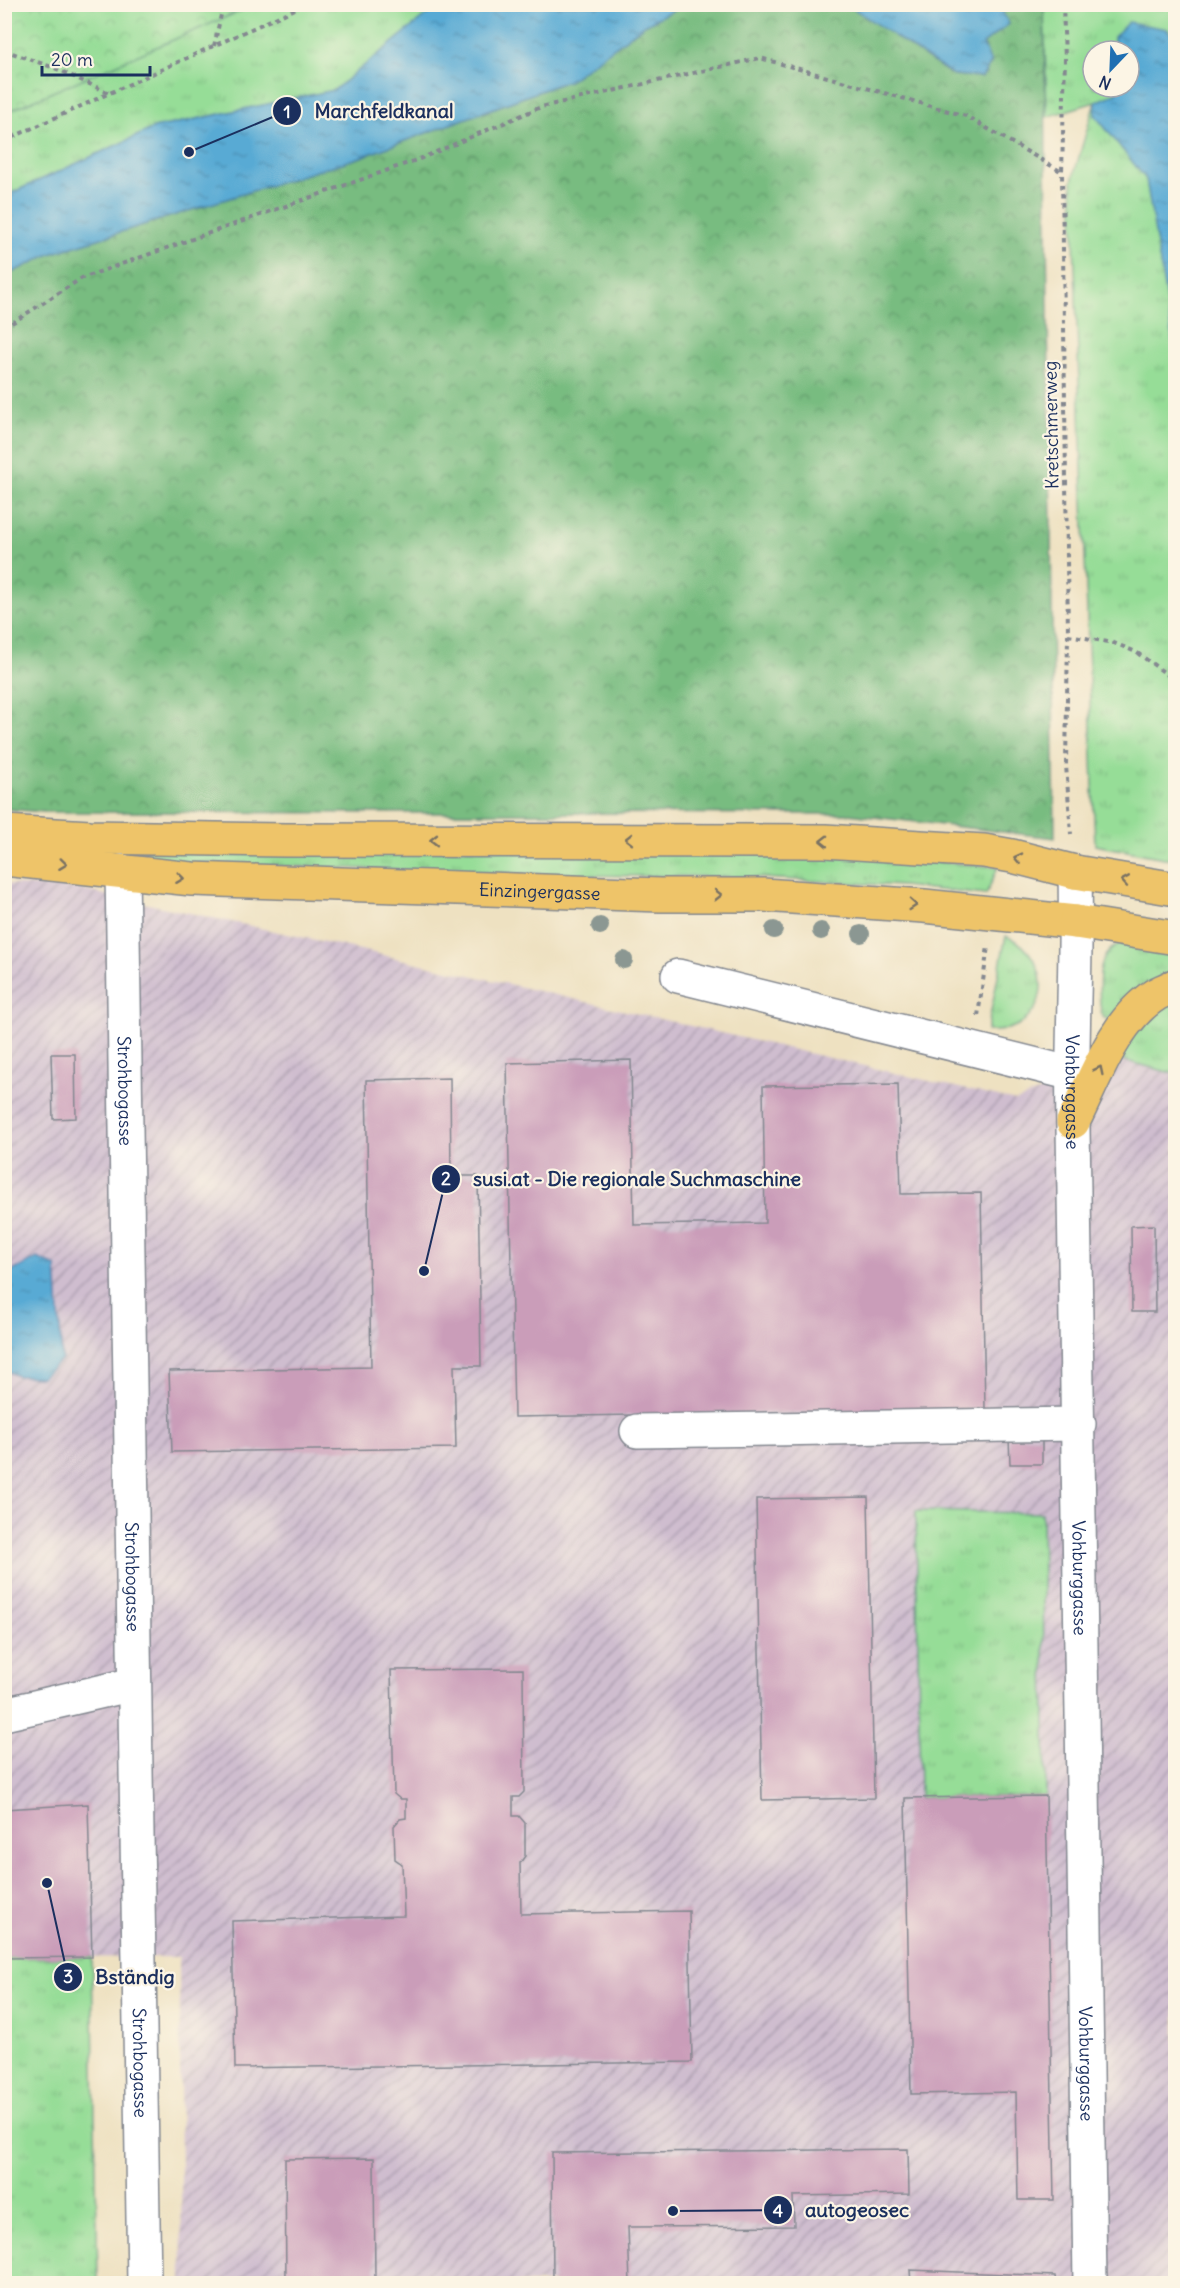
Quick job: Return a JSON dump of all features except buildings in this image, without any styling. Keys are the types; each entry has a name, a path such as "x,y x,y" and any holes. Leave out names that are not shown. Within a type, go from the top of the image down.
{"main road":[{"path":"4,832 90,837 286,840 825,841 984,851 1012,856 1073,858 1176,889"},
{"name":"Einzingergasse","path":"4,859 192,879 268,884 660,895 763,895 924,906 1076,922 1176,938"},
{"path":"1073,1122 1122,1027 1137,1009 1154,995 1176,985"}],"street":[{"name":"Vohburggasse","path":"1073,858 1076,922 1073,1122 1090,2283"},
{"name":"Strohbogasse","path":"122,871 144,2283"},
{"path":"678,976 1073,1074"},
{"path":"637,1431 1079,1424"},
{"path":"4,1714 134,1684"}],"path":[{"path":"214,46 221,15 220,4"},
{"path":"4,141 306,4"},
{"name":"Kretschmerweg","path":"1063,4 1065,58 1062,172 1068,635 1066,765 1073,858"},
{"path":"4,50 57,69 110,94"},
{"path":"4,328 82,278 422,159 541,107 760,58 966,116 1062,172"},
{"path":"1068,635 1114,643 1136,652 1176,681"}],"shaded area":[{"path":"4,884 73,888 339,945 1016,1101 1119,1059 1175,1074 1175,2283 182,2283 179,1957 5,1958"}],"green space":[{"path":"4,5 254,5 11,110 5,107"},
{"path":"245,5 439,5 334,90 154,128 5,196 5,113"},
{"path":"683,5 848,5 952,75 982,77 991,63 983,44 1009,24 999,5 1044,5 1055,838 848,814 45,812 5,809 5,276 50,254 361,157 570,80 646,24"},
{"path":"1044,5 1175,5 1175,39 1167,29 1114,37 1114,39 1081,39 1081,99 1103,99 1096,102 1095,115 1146,179 1176,367 1175,860 1095,845 1072,181 1095,102 1047,117"},
{"path":"126,847 807,851 998,867 986,895 903,886 744,877 556,875 126,861"},
{"path":"1006,936 1023,947 1034,961 1040,977 1040,993 1035,1008 1024,1021 1008,1029 987,1031"},
{"path":"1120,944 1175,950 1175,972 1110,1019 1104,1018 1100,999 1101,966 1108,953"},
{"path":"1175,993 1175,1074 1119,1059 1132,1031"},
{"path":"916,1511 1042,1513 1046,1796 920,1798"},
{"path":"92,1957 98,2283 5,2283 4,1958"}],"water":[{"path":"439,5 683,5 646,24 570,80 361,157 50,254 5,276 5,196 154,128 334,90"},
{"path":"848,5 999,5 1009,24 983,44 991,63 982,77 953,75"},
{"path":"1128,22 1167,29 1175,39 1175,367 1172,335 1146,179 1095,115 1096,102 1103,99 1141,99 1141,39 1114,39"},
{"path":"37,1258 56,1266 62,1360 42,1377 17,1376 5,1370 5,1275"}],"place":[{"name":"Marchfeldkanal","path":"189,152"},
{"name":"susi.at - Die regionale Suchmaschine","path":"424,1271"},
{"name":"Bständig","path":"47,1883"},
{"name":"autogeosec","path":"673,2211"}]}
